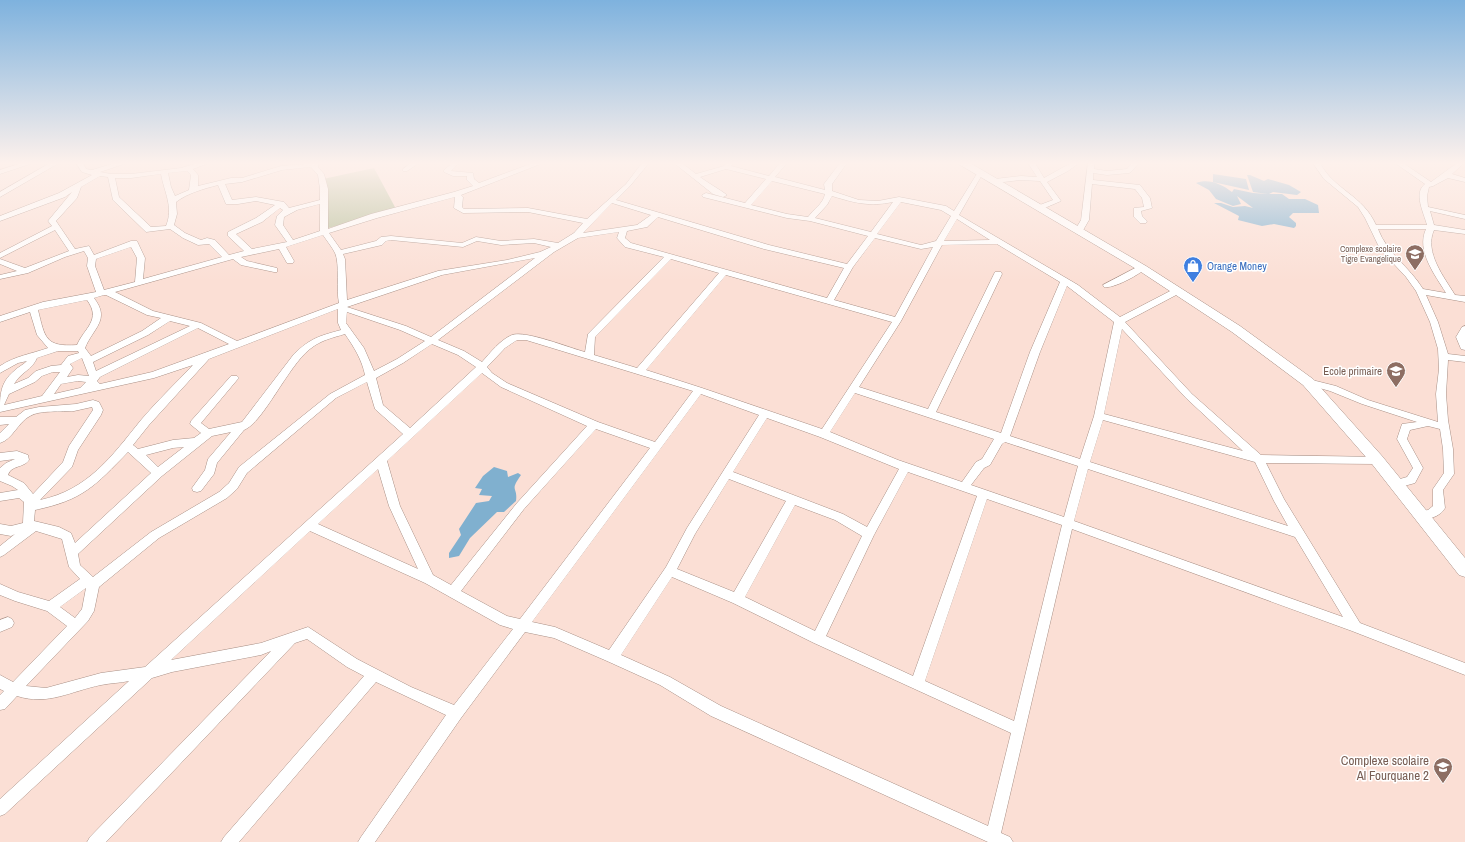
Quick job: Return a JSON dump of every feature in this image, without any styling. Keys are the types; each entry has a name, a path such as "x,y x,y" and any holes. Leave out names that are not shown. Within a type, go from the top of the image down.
{"street":[{"path":"0,219 41,202"},
{"path":"68,202 52,221 73,251"},
{"path":"120,202 149,230 170,227 173,228 178,234 196,241 202,243 207,240 212,242 230,257 244,263 274,270"},
{"path":"170,227 174,212 172,202"},
{"path":"272,202 281,204 289,210"},
{"path":"291,243 279,226 282,216 289,210 319,202"},
{"path":"324,202 324,232 340,253 341,293 343,306 342,323 359,348 368,366 378,407 410,434"},
{"path":"0,319 33,308 89,297 230,257 291,243 374,216 426,202"},
{"path":"459,202 458,208 463,210 532,211 589,222"},
{"path":"51,607 91,582 155,535 224,494 233,486 243,470 333,396 400,361 431,341 555,248 576,235 611,202"},
{"path":"618,202 656,215 803,257 849,267"},
{"path":"733,202 787,216 810,219 874,234 921,247 939,242 999,242"},
{"path":"747,206 750,202"},
{"path":"810,219 814,212 825,202"},
{"path":"864,202 882,202"},
{"path":"828,301 849,267 897,202"},
{"path":"915,202 943,208 956,214 999,242 1075,287 1119,321 1189,396 1259,459 1279,501 1298,534 1356,627"},
{"path":"824,434 897,321 939,242 963,202"},
{"path":"1030,202 1142,268 1236,330 1308,382 1377,460 1464,569"},
{"path":"1040,208 1054,202"},
{"path":"1079,230 1085,220 1087,202"},
{"path":"1143,221 1138,216 1137,210 1148,208 1147,202"},
{"path":"1355,202 1366,213 1385,251 1406,271 1420,291 1437,329 1443,349 1444,369 1441,394 1448,449 1448,474 1438,489 1439,508 1431,514 1421,515"},
{"path":"1424,202 1431,227 1427,236 1431,262 1452,297"},
{"path":"250,252 231,234 259,220 281,204"},
{"path":"1425,208 1465,217"},
{"path":"576,235 580,236 624,230 644,225 656,215"},
{"path":"0,256 30,242 56,226"},
{"path":"1373,227 1431,227 1465,232"},
{"path":"624,230 621,238 628,245 897,321"},
{"path":"340,253 379,243 384,239 391,238 463,245 476,240 500,243 534,241 555,248"},
{"path":"865,247 884,242 906,244"},
{"path":"92,258 134,243 135,248 141,258 139,282"},
{"path":"281,245 290,261"},
{"path":"0,277 24,271 73,251 86,248 92,258 92,272 104,293 150,313 198,325 237,344"},
{"path":"0,439 9,431 29,407 45,399 154,375 343,306 441,273 521,260 555,248"},
{"path":"589,356 591,336 669,257"},
{"path":"0,261 24,271"},
{"path":"1107,284 1129,276 1142,268"},
{"path":"639,372 724,272"},
{"path":"931,413 998,274"},
{"path":"964,488 980,465 986,462 998,441 1004,437 1035,352 1065,281"},
{"path":"1119,321 1177,291"},
{"path":"1420,291 1465,299"},
{"path":"30,504 68,464 73,449 98,410 83,355 99,315 98,307 89,297"},
{"path":"343,306 404,328 471,358 489,375 504,385 594,425 656,446"},
{"path":"33,308 44,340 51,346 83,355"},
{"path":"68,368 65,365 66,363 83,355 150,330 168,318"},
{"path":"993,836 1068,523 1084,463 1099,416 1119,321"},
{"path":"92,389 198,325"},
{"path":"1464,347 1460,337 1465,329"},
{"path":"197,488 210,471 212,462 239,429 250,421 278,382 307,347 321,338 346,331"},
{"path":"0,809 410,434 482,367 502,346 515,337 526,337 589,356 699,390 765,413 824,434 905,467 1068,523 1356,627 1465,669"},
{"path":"44,340 33,356 33,361 15,374 4,390 2,408 72,407 92,403 92,389"},
{"path":"0,370 15,360 27,359 58,348"},
{"path":"1443,356 1465,359"},
{"path":"30,504 70,496 82,489 127,446 145,422 206,357"},
{"path":"45,399 68,368"},
{"path":"4,390 33,380 39,373 47,372 51,369 68,368"},
{"path":"58,382 78,378 92,389 93,402 73,398 68,394"},
{"path":"208,433 195,424 234,378"},
{"path":"1308,382 1333,388 1365,402 1444,427"},
{"path":"854,389 1298,534"},
{"path":"366,842 456,713 574,560 656,446 699,390"},
{"path":"612,657 670,571 690,531 765,413"},
{"path":"1099,416 1259,459 1377,460"},
{"path":"0,421 18,420"},
{"path":"1397,484 1411,480 1418,468 1402,439 1406,427 1416,426 1427,422"},
{"path":"453,592 476,559 594,425"},
{"path":"71,553 158,473 208,433 214,430 239,429"},
{"path":"137,453 173,444 196,442"},
{"path":"127,446 137,453 158,473"},
{"path":"2,455 22,456 24,460 4,470 1,478 19,484 24,488 30,504 28,522 32,526"},
{"path":"381,460 384,478 396,512 429,579"},
{"path":"818,640 869,534 905,467"},
{"path":"726,474 839,517 869,534"},
{"path":"1,497 21,494 30,504"},
{"path":"917,684 982,494"},
{"path":"737,599 793,499"},
{"path":"309,525 429,579 504,621 555,633 612,657 665,681 716,711 1005,842"},
{"path":"0,529 11,530 32,526 64,534 67,536 75,567 91,582"},
{"path":"0,552 32,526"},
{"path":"670,571 737,599 818,640 1019,730"},
{"path":"0,704 76,626 88,611 91,582"},
{"path":"0,589 15,596 51,607 76,626"},
{"path":"0,681 13,689 37,695 46,694 101,679 147,673 172,666 261,649 308,633 352,664 456,713"},
{"path":"95,842 291,640"},
{"path":"229,842 374,674"}],"green space":[{"path":"324,202 392,202 396,209 325,229"}],"water":[{"path":"1224,202 1240,202 1241,204 1233,206"},
{"path":"1245,202 1312,202 1318,205 1319,213 1293,213 1289,217 1296,223 1294,228 1274,224 1262,226 1238,220 1239,216 1214,203 1221,203 1233,207 1245,206 1253,208"},
{"path":"494,467 507,471 508,477 518,473 521,475 515,484 516,501 504,512 497,512 470,538 459,556 449,558 449,553 461,535 459,529 476,503 489,501 492,496 479,495 482,489 475,488 483,476"}],"place":[{"name":"Complexe scolaire Tigre Evangelique","path":"1415,271"},
{"name":"Orange Money","path":"1193,283"},
{"name":"Ecole primaire","path":"1396,388"},
{"name":"Complexe scolaire Al Fourquane 2","path":"1443,784"}]}
